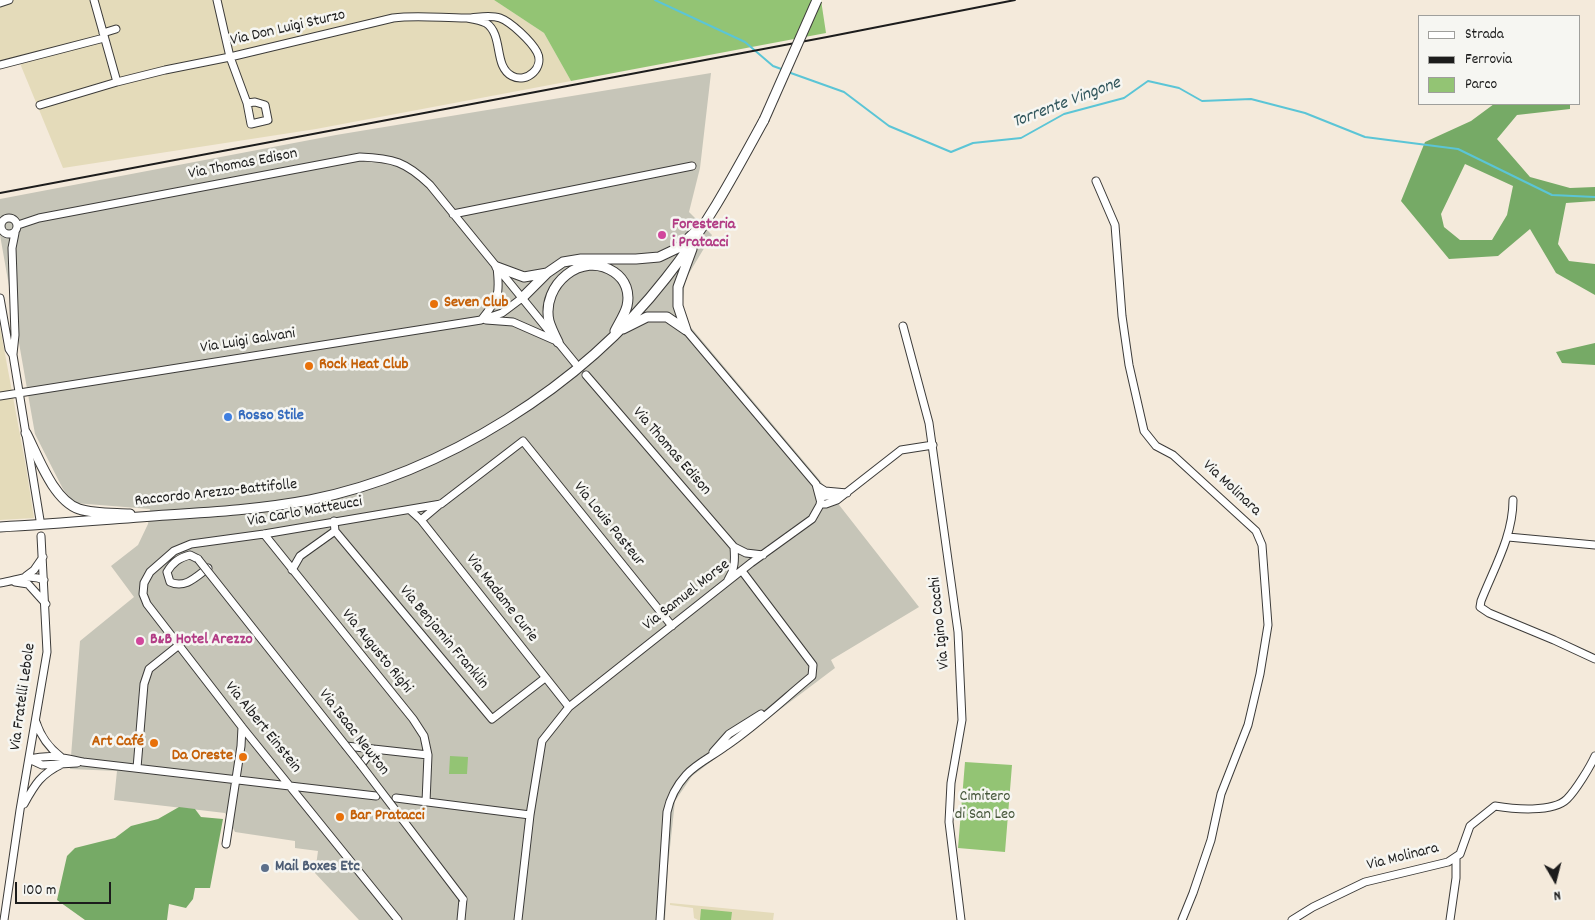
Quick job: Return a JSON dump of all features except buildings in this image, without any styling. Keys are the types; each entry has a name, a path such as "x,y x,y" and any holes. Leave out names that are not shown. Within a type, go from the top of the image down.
{"main road":[{"name":"Raccordo Arezzo-Battifolle","path":"0,528 232,511 309,500 370,485 434,458 494,428 572,373 620,330 665,280 698,236 764,120 817,0"},
{"path":"524,296 547,273 563,262 572,260 659,257 678,248 704,224"},
{"path":"686,330 678,306 678,287 698,236"},
{"path":"524,296 563,270 586,265 605,266 619,276 628,292 627,307 612,338"},
{"path":"558,342 549,323 549,300 554,288 562,278 571,270 586,265"},
{"path":"497,267 524,277 547,273"},
{"path":"620,330 647,318 667,317 686,330"},
{"path":"26,433 58,495 67,503 78,509 157,516"}],"street":[{"path":"0,2 9,0"},
{"path":"94,0 117,82"},
{"path":"217,0 230,57 247,104"},
{"name":"Via Don Luigi Sturzo","path":"40,105 165,70 230,57 393,18 409,16 467,18 489,16 500,18 515,28 537,52 539,60 534,72 528,77 520,78 513,77 506,72 502,64 496,38 488,25 467,18"},
{"path":"0,66 103,36 116,29"},
{"name":"Via Thomas Edison","path":"1,222 9,217 16,226 39,218 360,157 382,158 400,163 416,172 430,185 497,267 524,296 575,363"},
{"path":"454,214 692,166"},
{"name":"Via Molinara","path":"1096,181 1115,225 1122,316 1129,365 1144,431 1156,446 1173,455 1256,531 1262,545 1268,625 1260,674 1248,725 1221,794 1212,840 1182,920"},
{"path":"1,222 2,230 6,234 16,226"},
{"path":"16,226 12,248 15,335 13,355 40,520"},
{"path":"481,320 495,302 499,288 497,267"},
{"name":"Via Luigi Galvani","path":"0,396 481,320 502,313 524,296"},
{"path":"0,298 10,349 13,355"},
{"name":"Via Luigi Galvani","path":"481,320 513,322 558,342"},
{"name":"Via Igino Cocchi","path":"903,326 933,445 958,632 962,720 951,784 949,822 960,920"},
{"path":"686,330 817,486 825,491 847,492"},
{"name":"Via Thomas Edison","path":"586,376 734,547"},
{"name":"Via Carlo Matteucci","path":"421,520 523,442"},
{"name":"Via Louis Pasteur","path":"523,442 672,626"},
{"path":"812,519 901,450 933,445"},
{"path":"817,486 820,501"},
{"path":"820,501 847,492"},
{"path":"820,501 826,504 837,500"},
{"path":"1512,500 1508,537 1480,601 1480,607 1488,613 1554,640 1595,660"},
{"name":"Via Samuel Morse","path":"518,920 530,814 542,741 569,707 746,567 812,519 820,501"},
{"name":"Via Carlo Matteucci","path":"174,552 190,544 264,534 441,504"},
{"name":"Via Madame Curie","path":"410,510 421,520 569,707"},
{"path":"292,570 300,556 335,531 334,521"},
{"name":"Via Benjamin Franklin","path":"335,531 492,719 545,678"},
{"name":"Via Augusto Righi","path":"264,534 413,719 424,736 428,755 426,802"},
{"name":"Via Fratelli Lebole","path":"4,920 20,810 47,652 42,536"},
{"path":"1508,537 1595,545"},
{"path":"734,547 746,553 763,555"},
{"path":"726,583 732,574 735,561 734,547"},
{"name":"Via Albert Einstein","path":"174,552 150,572 144,583 143,594 147,604 242,727 398,920"},
{"path":"746,553 746,567"},
{"name":"Via Isaac Newton","path":"208,568 201,574 186,584 176,585 170,582 167,572 171,565 179,558 190,555 198,559 346,746 361,765 463,899 461,920"},
{"path":"0,583 15,581 26,576 34,570 43,556"},
{"path":"660,920 669,801 686,775 709,756 729,734 776,705 812,676 814,665 746,567 735,561"},
{"path":"26,576 35,576 44,580"},
{"path":"15,581 37,584 44,580"},
{"path":"28,584 46,604"},
{"path":"137,768 144,684 149,669 179,645"},
{"path":"36,719 40,733 61,760"},
{"path":"226,844 241,746 242,727"},
{"path":"346,746 428,755"},
{"path":"361,765 373,749"},
{"name":"Via Molinara","path":"1292,920 1313,907 1365,882 1448,862 1460,854 1470,826 1495,806 1546,809 1567,800 1595,756"},
{"path":"29,759 42,765 61,760 83,762 376,796"},
{"path":"20,810 33,787 61,760"},
{"path":"396,798 530,814"},
{"path":"1450,920 1456,878 1456,857"}],"shaded area":[{"path":"0,0 494,0 544,33 571,81 316,129 63,168 19,61 0,67"},
{"path":"711,73 700,168 689,212 712,235 685,280 682,309 689,325 818,478 919,607 831,660 835,668 692,776 675,801 668,866 665,920 359,920 315,873 318,851 295,848 295,841 235,832 225,813 114,800 117,771 70,769 80,641 134,597 111,566 138,545 148,524 150,509 74,503 63,489 35,434 0,235 0,199 336,135"},
{"path":"0,327 26,467 34,518 0,520"},
{"path":"670,903 774,913 773,920 698,920 694,918 693,908 670,905"}],"green space":[{"path":"494,0 821,0 826,33 571,81 544,33"},
{"path":"1493,105 1570,105 1570,109 1517,115 1497,139 1530,177 1570,188 1595,187 1595,201 1566,203 1558,244 1569,261 1595,264 1595,295 1556,273 1530,229 1498,256 1449,259 1401,201 1425,142 1471,121","holes":["1465,164 1513,186 1507,215 1492,240 1460,240 1444,227 1441,214"]},
{"path":"1595,343 1595,365 1562,363 1556,352"},
{"path":"450,756 468,757 467,774 449,774"},
{"name":"Cimitero di San Leo","path":"965,762 1012,765 1005,852 958,848"},
{"path":"179,807 195,809 201,817 223,819 210,888 195,888 193,899 186,908 169,904 167,920 85,920 57,900 67,856 75,848 115,838 131,826 158,819"},
{"path":"701,909 732,912 731,920 700,920"}],"waterway":[{"name":"Torrente Vingone","path":"655,0 745,42 773,66 784,70"},
{"name":"Torrente Vingone","path":"788,72 844,92 889,126 951,152 973,143 1021,138 1064,114 1124,98 1148,81 1179,88 1202,101 1251,99 1305,113 1365,137 1458,149 1552,195 1595,197"}],"railway":[{"path":"0,193 1015,0"}],"place":[{"name":"Foresteria i Pratacci","path":"662,235"},
{"name":"Seven Club","path":"434,304"},
{"name":"Rock Heat Club","path":"309,366"},
{"name":"Rosso Stile","path":"228,417"},
{"name":"B&B Hotel Arezzo","path":"140,641"},
{"name":"Art Café","path":"154,743"},
{"name":"Da Oreste","path":"243,757"},
{"name":"Bar Pratacci","path":"340,817"},
{"name":"Mail Boxes Etc","path":"265,868"}]}
